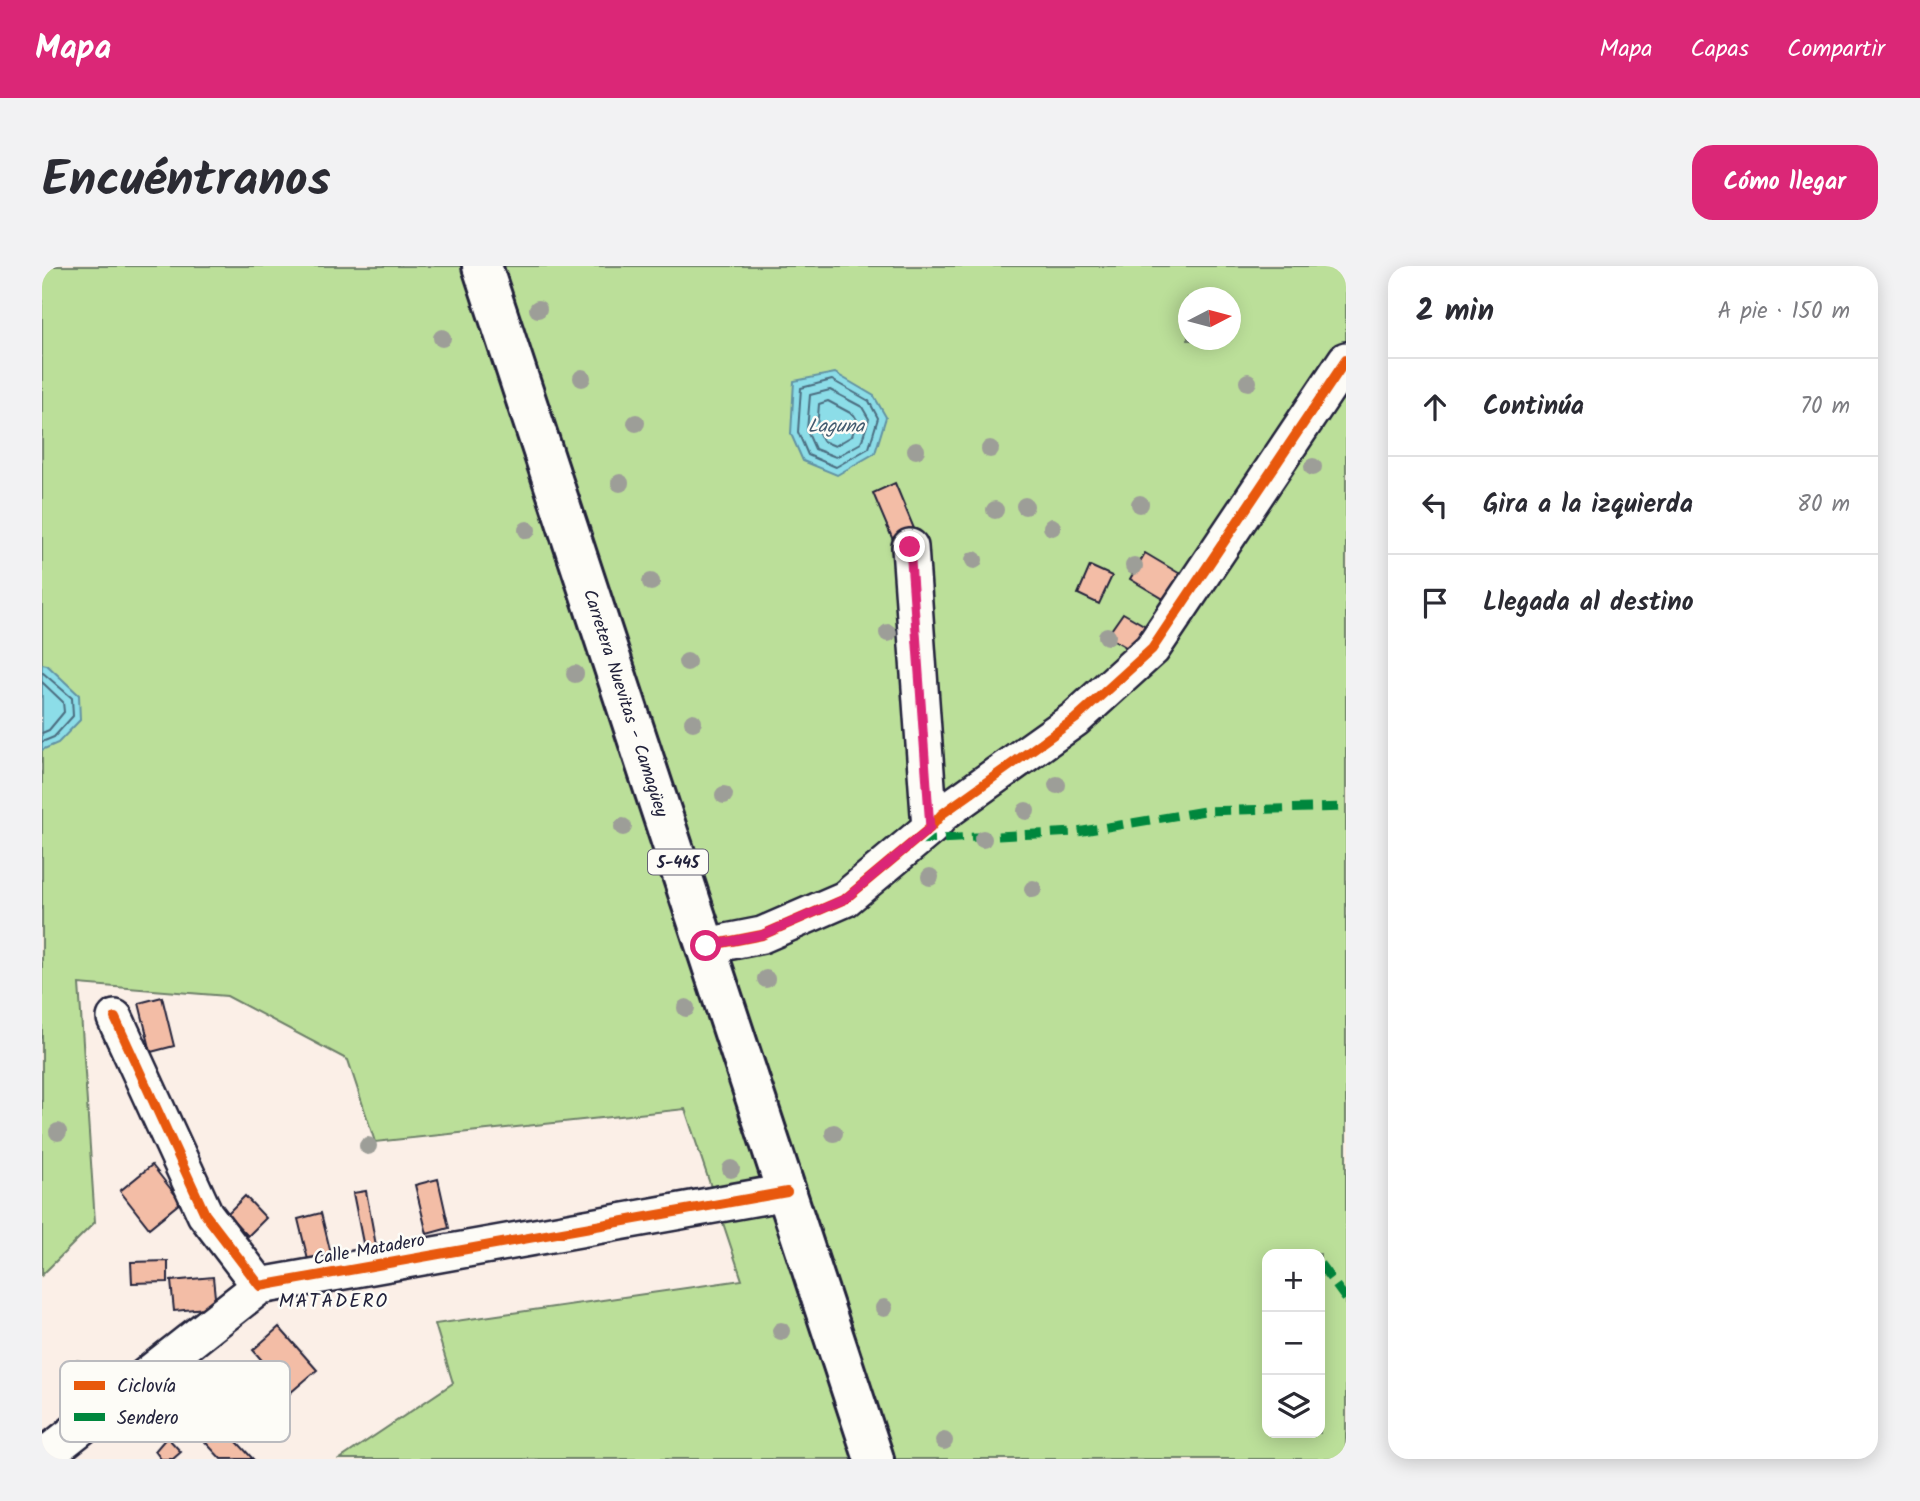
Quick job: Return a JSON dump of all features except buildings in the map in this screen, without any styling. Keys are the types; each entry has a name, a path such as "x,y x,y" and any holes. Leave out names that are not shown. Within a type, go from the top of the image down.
{"highway":[{"name":"Carretera Nuevitas - Camagüey","path":"482,266 874,1459"}],"street":[{"path":"706,946 762,935 845,899 930,828 942,814 1075,719 1152,649 1346,360"},
{"path":"910,547 930,828"},
{"path":"115,1018 205,1214 260,1286 165,1361"},
{"name":"Calle Matadero","path":"260,1286 787,1192"},
{"path":"42,1458 62,1442"}],"green space":[{"path":"42,266 1346,266 1346,1459 340,1459 453,1383 435,1324 742,1280 685,1109 375,1142 348,1060 227,996 79,984 95,1222 42,1275"}],"water":[{"name":"Laguna","path":"835,373 874,396 886,417 875,453 837,475 803,461 791,434 794,381"},
{"path":"42,664 47,665 79,695 80,720 58,743 42,750"}],"marked path":[{"path":"917,840 1077,832 1205,811 1346,807"},
{"path":"1325,1271 1346,1299"}],"cycle path":[{"path":"706,946 762,935 845,899 930,828 942,814 1075,719 1152,649 1346,360"},
{"path":"115,1018 205,1214 260,1286 787,1192"}],"district":[{"name":"MATADERO","path":"334,1300"}],"route":[{"path":"706,946 762,935 845,899 930,828 910,547"}]}
